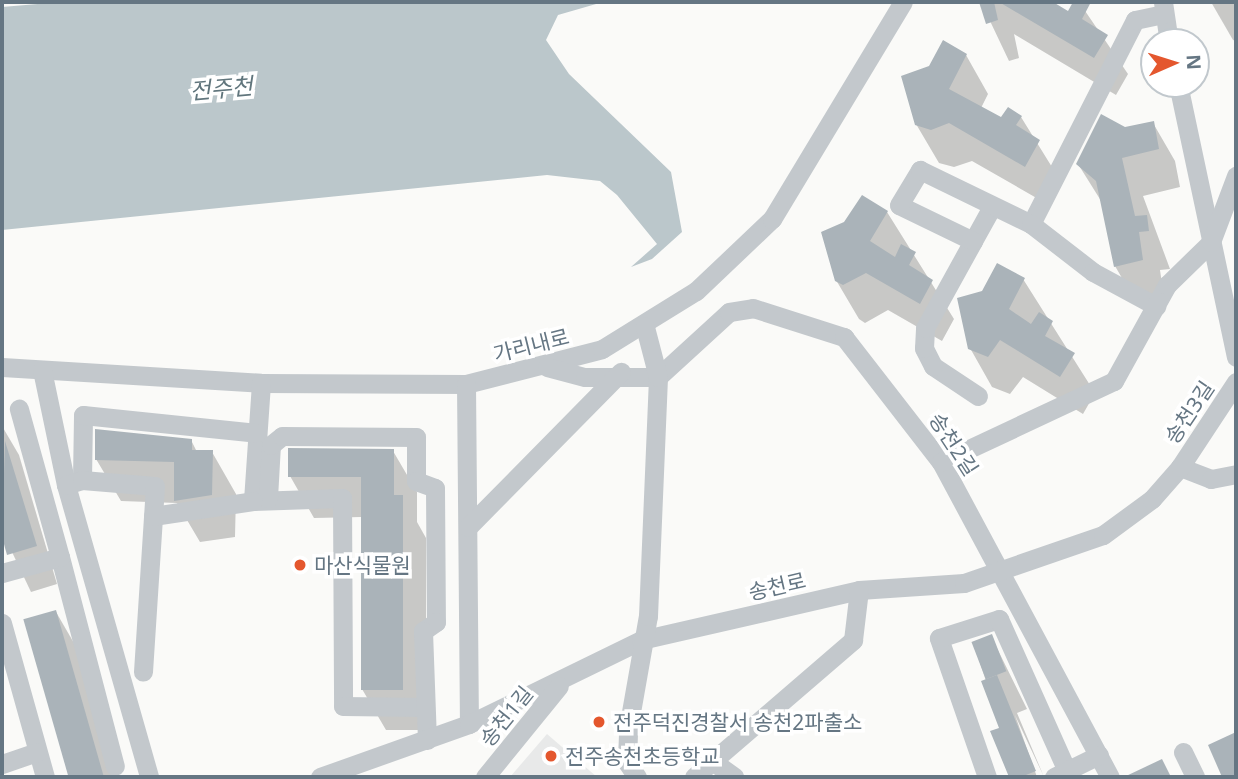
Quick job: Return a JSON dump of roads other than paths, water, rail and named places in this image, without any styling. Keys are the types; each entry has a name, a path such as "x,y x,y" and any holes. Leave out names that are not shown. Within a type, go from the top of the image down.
{"street":[{"name":"가리내로","path":"2,367 261,383 466,384 547,367 645,327 696,291 772,219 903,2"},
{"path":"1031,224 1135,20 1163,8 1167,28"},
{"path":"1181,98 1236,357"},
{"path":"973,242 899,205 920,170 992,208 1031,224 1093,272 1156,306"},
{"path":"941,462 1114,381 1167,285 1211,242 1236,176"},
{"path":"978,396 933,366 924,348 925,328 992,208"},
{"name":"송천2길","path":"658,377 729,312 753,308 804,321 844,337 941,462 1004,572 1110,777"},
{"path":"637,777 627,762 641,640 648,616 658,377 645,327"},
{"path":"547,367 585,377 621,372 658,377"},
{"path":"42,370 74,482 149,777"},
{"path":"468,527 621,372"},
{"name":"송천3길","path":"1180,467 1236,382"},
{"path":"260,500 256,433 261,383"},
{"path":"466,384 469,724"},
{"path":"19,409 115,766"},
{"path":"74,482 83,415 256,433"},
{"path":"260,500 271,445 282,436 416,437 416,481 435,488 436,622 423,631 422,707 427,740"},
{"path":"1180,467 1211,479 1236,474"},
{"name":"송천로","path":"320,777 469,724 562,683 641,640 859,590 920,590 1004,572 1104,535 1152,499 1180,467"},
{"path":"74,482 155,486 143,672"},
{"path":"153,516 260,500 342,498 343,706 422,707"},
{"path":"2,573 60,557"},
{"path":"694,777 853,640 859,590"},
{"path":"987,777 939,638 999,619 1061,774 1099,755"},
{"path":"2,623 5,645 45,777"},
{"name":"송천1길","path":"485,777 562,683"},
{"path":"1183,751 1195,777"},
{"path":"2,764 37,752"},
{"path":"711,760 734,777"}],"water":[{"name":"전주천","path":"61,2 603,2 558,15 546,40 569,74 671,172 682,232 652,259 631,267 657,244 617,195 600,181 547,175 2,230 2,7"}],"place":[{"name":"마산식물원","path":"300,565"},
{"name":"전주덕진경찰서 송천2파출소","path":"599,722"},
{"name":"전주송천초등학교","path":"551,756"}]}
